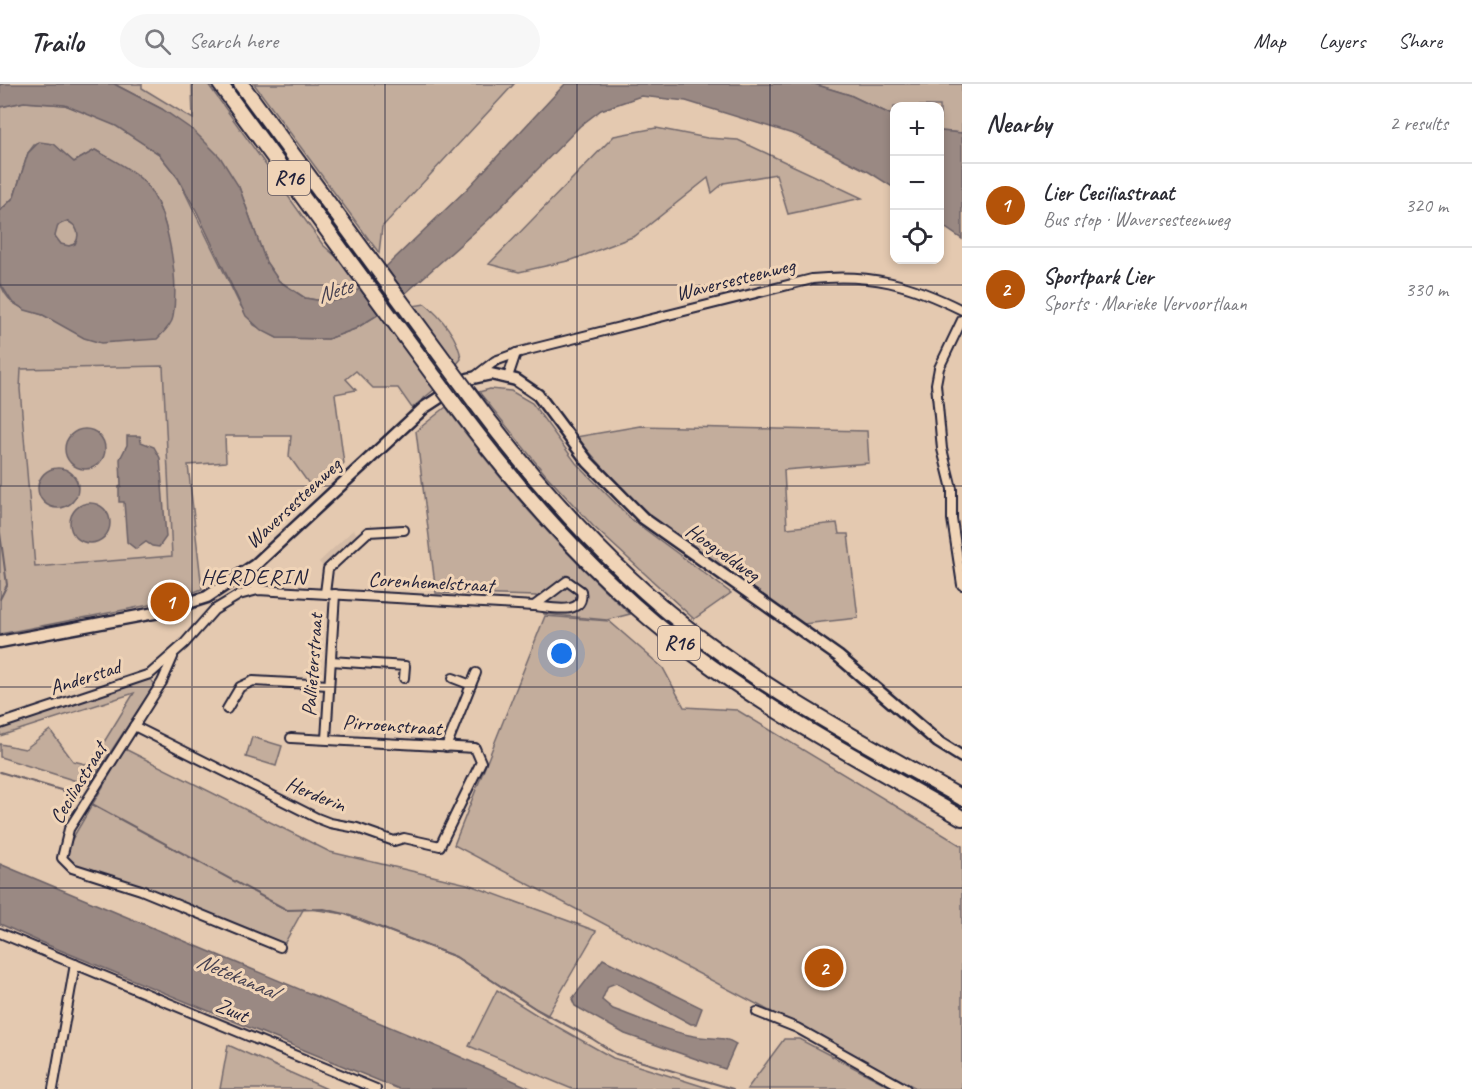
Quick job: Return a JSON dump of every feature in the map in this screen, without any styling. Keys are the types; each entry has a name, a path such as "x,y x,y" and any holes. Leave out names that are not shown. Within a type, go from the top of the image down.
{"highway":[{"name":"R16","path":"220,84 505,471 554,527 615,588 666,633 738,686 962,818"},
{"name":"R16","path":"241,84 518,460 567,516 677,619 749,672 798,704 962,798"}],"main road":[{"name":"Hoogveldweg","path":"477,375 508,377 527,386 538,395 588,462 643,518 838,656 938,742 962,757"},
{"name":"Waversesteenweg","path":"0,642 178,608 207,597 246,573 421,410 453,387 477,375"}],"street":[{"name":"Waversesteenweg","path":"477,375 495,361 516,353 797,282 828,277 887,280 911,286 962,310"},
{"path":"962,320 937,375 942,449 952,489 952,519 962,585"},
{"path":"508,377 516,353"},
{"path":"952,489 962,488"},
{"name":"Corenhemelstraat","path":"325,593 328,569 368,532 404,530"},
{"path":"246,573 258,590"},
{"name":"Corenhemelstraat","path":"202,623 222,604 239,595 258,590 572,609 582,597 581,591 567,581 534,606"},
{"name":"Pallieterstraat","path":"326,739 335,594"},
{"name":"Ceciliastraat","path":"202,623 175,653 162,682 69,829 62,853 64,862 72,868 141,890 280,947"},
{"name":"Anderstad","path":"0,724 141,678 157,669 175,653"},
{"path":"331,661 405,666 404,678"},
{"path":"446,747 476,674"},
{"path":"453,678 471,685"},
{"path":"226,709 240,687 253,681 329,685"},
{"name":"Herderin","path":"134,726 317,818 357,828 394,841 405,838 440,846 481,762"},
{"name":"Pirroenstraat","path":"291,738 475,748 481,762"},
{"name":"Zuut","path":"0,933 376,1089"},
{"path":"53,1089 75,964"},
{"path":"757,1012 796,1028 906,1089"}],"shaded area":[{"path":"114,84 142,84 142,88 193,119 192,84 208,84 323,245 341,261 360,289 346,298 328,302 305,298 279,281 266,262 239,187 162,109"},
{"path":"254,84 514,84 382,227 379,253"},
{"path":"814,84 962,84 962,133 944,131 944,102 890,102 890,114 850,95"},
{"path":"24,102 65,105 90,113 117,126 159,154 178,178 239,303 254,325 277,338 328,339 355,329 379,314 435,389 412,408 398,388 373,388 356,371 346,379 356,390 335,394 344,464 314,491 289,456 291,436 225,436 226,462 188,465 202,589 170,601 0,634 0,283 8,298 16,305 43,315 84,337 111,342 172,279 167,234 163,216 156,201 134,175 95,150 74,162 53,146 34,145 28,153 14,197 0,211 0,107","holes":["163,366 172,556 35,567 20,389 21,369"]},
{"path":"656,128 707,138 738,140 862,198 788,214 776,174 724,183 712,193 708,178 635,236 572,260 519,272 489,264 614,136"},
{"path":"67,222 75,226 79,234 75,242 67,246 59,242 55,234 59,226"},
{"path":"425,304 442,321 457,343 461,359 456,365 413,306"},
{"path":"164,366 172,556 35,567 20,389 21,369"},
{"path":"490,389 511,391 532,403 576,463 631,519 731,593 694,619 593,526 545,474 479,392"},
{"path":"446,407 489,463 555,540 630,614 607,620 544,614 536,596 436,593 416,431"},
{"path":"640,426 867,431 869,463 784,470 787,528 837,523 839,534 848,534 858,618 803,624 660,524 625,492 576,437"},
{"path":"353,530 359,536 324,568 319,562"},
{"path":"545,616 609,621 663,668 684,707 737,710 962,846 962,1089 918,1089 454,845"},
{"path":"149,678 155,684 89,785 0,757 0,744 25,749 50,730 73,761 90,765 134,693 0,736 0,728"},
{"path":"252,737 282,746 276,766 246,757"},
{"path":"125,749 330,852 467,884 596,931 547,1016 456,957 345,914 304,908 283,946 89,868 74,865 67,857 68,846"},
{"path":"497,990 613,1058 711,1089 572,1089 469,1046"},
{"path":"784,1039 799,1039 895,1089 747,1089"},
{"path":"228,1045 327,1089 220,1089"}],"water":[{"path":"0,84 114,84 162,109 194,131 220,157 239,187 266,262 279,281 305,298 328,302 346,298 370,282 467,189 565,84 814,84 850,95 890,114 890,185 869,172 796,135 686,101 641,96 601,110 580,126 488,220 389,308 355,329 328,339 277,338 261,330 246,316 197,212 178,178 159,154 116,126 65,105 24,102 0,107"},
{"path":"944,131 962,133 962,239 944,227"},
{"path":"39,142 54,144 74,162 95,150 128,169 145,183 153,195 166,228 175,284 173,317 169,326 157,339 101,343 84,338 43,315 25,310 12,302 0,283 0,211 14,197 28,153","holes":["67,221 73,225 78,237 75,244 69,246 61,244 55,236 58,225"]},
{"path":"85,429 99,435 105,449 99,463 85,469 71,463 65,449 71,435"},
{"path":"127,436 140,436 141,442 154,447 160,458 166,537 159,547 146,542 136,549 127,542 124,502 119,502 119,487 121,486 120,459 127,445"},
{"path":"58,468 72,474 78,488 72,502 58,508 44,502 38,488 44,474"},
{"path":"90,503 104,509 110,523 104,537 90,543 76,537 70,523 76,509"},
{"name":"Netekanaal","path":"0,864 445,1050 532,1089 399,1089 38,941 0,924"},
{"path":"603,959 702,1008 696,1024 691,1024 616,983 608,986 602,1000 613,1009 667,1029 689,1035 732,1041 736,1044 725,1069 625,1034 575,1006 572,999"}],"waterway":[{"path":"0,533 7,585 0,599"},
{"path":"0,772 81,796"},
{"path":"92,804 287,910 324,909 345,914 456,957 536,1009 616,1054 733,1089"}],"place":[{"name":"Lier Ceciliastraat","path":"170,602"},
{"name":"Sportpark Lier","path":"824,968"}],"district":[{"name":"HERDERIN","path":"254,576"}],"water label":[{"name":"Nete","path":"334,290"}]}
